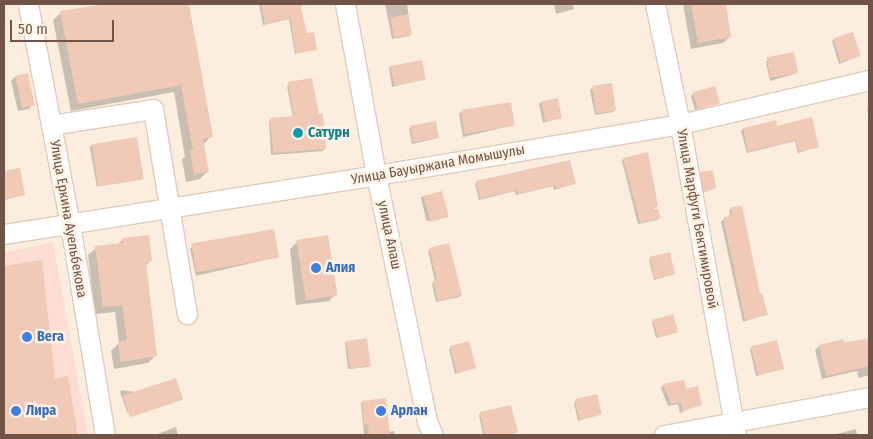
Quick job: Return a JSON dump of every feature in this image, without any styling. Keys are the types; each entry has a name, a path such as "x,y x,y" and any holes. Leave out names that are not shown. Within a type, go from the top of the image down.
{"street":[{"name":"Улица Еркина Ауельбекова","path":"28,4 70,224 105,435"},
{"name":"улица Алаш","path":"345,4 376,175 427,422 433,435"},
{"name":"Улица Марфуги Бектимировой","path":"655,4 680,124 734,429"},
{"name":"Улица Бауыржана Момышулы","path":"4,234 376,175 680,124 869,80"},
{"path":"51,125 153,109 171,208 187,314"},
{"path":"664,435 734,429 869,397"}],"shaded area":[{"path":"53,242 88,435 4,435 4,253"}],"building":[{"path":"106,4 189,4 213,137 203,139 209,172 194,174 190,150 193,150 181,85 78,104 60,11"},
{"path":"261,4 300,4 307,33 314,32 317,50 296,53 290,18 265,24"},
{"path":"691,4 726,4 731,37 698,43"},
{"path":"408,14 412,35 394,38 390,17"},
{"path":"853,32 861,56 841,62 833,38"},
{"path":"794,52 798,73 771,78 767,57"},
{"path":"422,60 426,80 394,86 391,66"},
{"path":"28,73 35,105 22,108 15,76"},
{"name":"Сатурн","path":"312,78 319,114 323,114 326,149 273,153 270,118 294,116 288,82"},
{"path":"612,83 616,111 596,114 592,86"},
{"path":"715,86 720,103 698,110 693,92"},
{"path":"558,98 562,119 545,122 541,101"},
{"path":"511,102 515,126 464,134 461,110"},
{"path":"812,117 819,147 799,152 796,140 748,152 743,128 776,120 777,126"},
{"path":"436,121 439,138 413,142 410,126"},
{"path":"137,137 144,179 98,187 92,144"},
{"path":"648,152 658,206 652,209 658,209 661,218 640,223 623,158"},
{"path":"570,160 576,184 556,189 555,185 518,194 517,190 480,199 476,181"},
{"path":"20,168 25,195 4,199 4,171"},
{"path":"713,170 716,188 704,192 700,172"},
{"path":"442,191 449,217 431,222 424,196"},
{"path":"742,206 760,293 762,293 768,315 745,320 723,218 732,214 731,207"},
{"path":"274,229 279,258 196,272 191,244"},
{"path":"149,235 152,261 146,262 157,356 121,362 118,342 127,340 122,305 103,307 95,246 123,243 122,238"},
{"name":"Алия","path":"328,235 338,295 306,300 296,240"},
{"path":"449,243 462,295 438,301 433,281 437,280 429,248"},
{"path":"670,252 675,274 655,279 650,257"},
{"path":"42,260 55,379 68,376 78,435 4,435 4,266"},
{"path":"673,314 678,332 658,338 653,320"},
{"path":"367,338 371,366 350,369 346,341"},
{"path":"869,338 869,366 826,376 819,345 843,339 844,343"},
{"path":"777,340 784,369 758,376 751,347"},
{"path":"469,341 476,368 457,373 450,346"},
{"path":"176,378 183,400 130,417 123,395"},
{"path":"684,380 686,389 698,386 702,405 683,411 681,402 671,404 663,384"},
{"path":"597,394 602,414 580,420 575,400"},
{"path":"386,398 390,435 369,435 368,424 364,425 362,401"},
{"path":"511,405 518,432 506,435 485,435 480,412"}],"place":[{"name":"Сатурн","path":"298,133"},
{"name":"Алия","path":"316,268"},
{"name":"Вега","path":"27,337"},
{"name":"Лира","path":"16,411"},
{"name":"Арлан","path":"381,411"}]}
